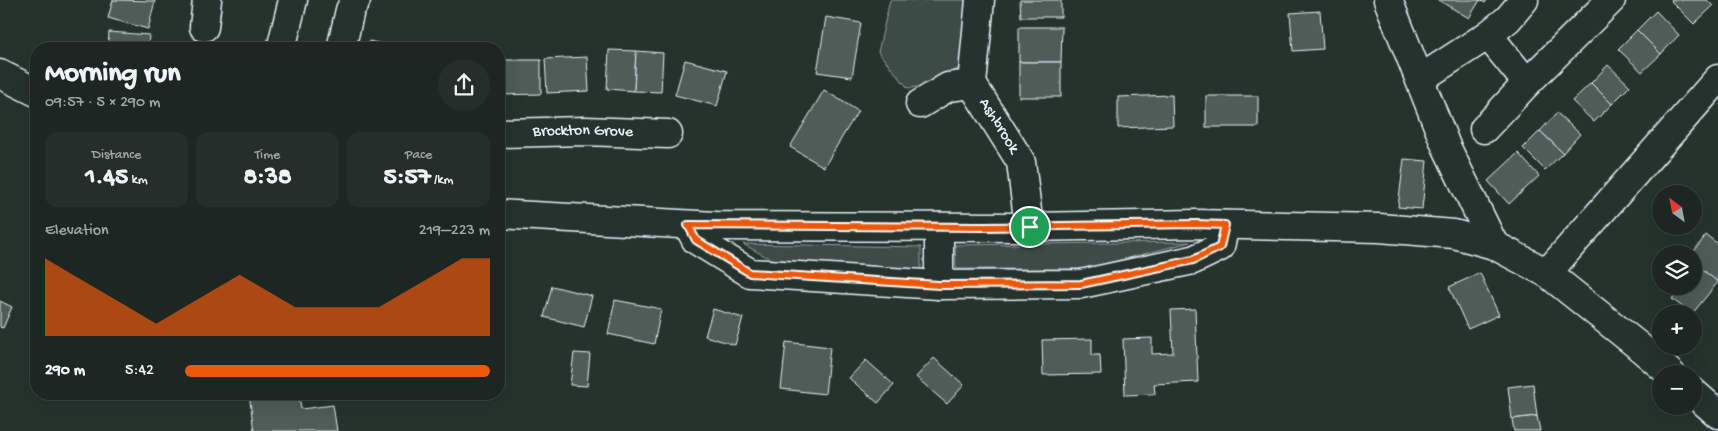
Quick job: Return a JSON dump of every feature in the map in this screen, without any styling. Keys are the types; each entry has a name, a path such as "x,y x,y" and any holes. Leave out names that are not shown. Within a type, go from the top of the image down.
{"street":[{"path":"204,27 207,0"},
{"path":"283,42 293,0"},
{"path":"343,42 350,10 356,0"},
{"name":"Ashbrook","path":"980,0 972,84 1021,162 1030,227"},
{"path":"1388,0 1446,146 1494,245"},
{"path":"1420,80 1488,35 1508,19 1524,0"},
{"path":"1484,129 1527,83 1611,0"},
{"path":"1488,35 1527,83"},
{"path":"0,74 30,89"},
{"path":"1546,273 1718,79"},
{"name":"Ashbrook","path":"920,104 948,87 972,84"},
{"name":"Brockton Grove","path":"505,133 585,131 668,134"},
{"path":"505,214 688,225 1030,227 1225,225 1379,228 1454,234 1494,245 1546,273 1660,365"},
{"path":"688,225 696,240 750,273 939,285 1081,284 1193,260 1220,247 1225,225"},
{"path":"939,227 939,285"},
{"path":"1702,400 1718,414"}],"shaded area":[{"path":"890,0 967,0 961,67 928,86 908,88 878,52"},
{"path":"1190,242 1086,269 956,269 955,245"},
{"path":"743,244 921,247 921,272 785,267"}],"building":[{"path":"113,0 155,1 148,29 108,18"},
{"path":"1020,0 1061,0 1061,17 1021,17"},
{"path":"1438,0 1480,0 1469,18"},
{"path":"1672,0 1707,0 1713,6 1694,24"},
{"path":"1320,11 1323,49 1293,51 1290,13"},
{"path":"1656,11 1679,35 1661,54 1637,30"},
{"path":"826,17 861,23 852,77 817,72"},
{"path":"1019,27 1062,27 1061,62 1019,62"},
{"path":"1637,30 1661,54 1642,72 1618,49"},
{"path":"109,32 149,35 148,42 108,42"},
{"path":"609,50 636,51 634,91 607,89"},
{"path":"636,51 663,53 661,92 634,91"},
{"path":"587,57 589,91 547,93 545,59"},
{"path":"505,60 541,60 541,94 505,95"},
{"path":"685,60 727,71 717,106 675,95"},
{"path":"1019,62 1061,62 1061,97 1019,97"},
{"path":"1608,65 1630,86 1612,104 1591,83"},
{"path":"1591,83 1612,104 1594,122 1572,101"},
{"path":"824,90 858,111 824,167 790,147"},
{"path":"1172,95 1173,126 1118,128 1118,97"},
{"path":"1206,96 1258,96 1258,127 1206,127"},
{"path":"1557,113 1580,134 1563,153 1540,131"},
{"path":"1540,131 1563,153 1545,170 1523,148"},
{"path":"1518,153 1539,176 1509,204 1488,181"},
{"path":"1404,159 1427,161 1422,209 1398,207"},
{"path":"1706,235 1718,244 1718,282 1702,269 1702,245 1699,245"},
{"path":"1702,269 1718,282 1699,305 1680,305 1672,299 1675,295 1702,295"},
{"path":"1480,273 1499,315 1468,329 1449,287"},
{"path":"552,286 592,296 584,327 544,317"},
{"path":"615,300 661,309 654,344 608,334"},
{"path":"0,301 12,307 3,328 0,327"},
{"path":"713,309 743,318 735,345 705,336"},
{"path":"1195,309 1198,382 1154,384 1155,394 1125,395 1123,339 1152,338 1152,354 1173,353 1171,310"},
{"path":"1092,339 1092,355 1100,355 1101,374 1043,375 1042,340"},
{"path":"786,342 830,347 825,394 781,389"},
{"path":"574,353 590,354 587,386 570,385"},
{"path":"934,358 964,385 947,404 916,377"},
{"path":"866,360 894,385 878,403 849,378"},
{"path":"1533,384 1537,416 1512,419 1508,387"},
{"path":"250,400 300,400 301,409 333,405 337,431 254,431"},
{"path":"1537,416 1540,431 1514,431 1512,419"}],"route":[{"path":"688,225 716,226 1030,227 1225,225 1220,247 1193,260 1081,284 939,285 750,273 696,240 688,225"}]}
